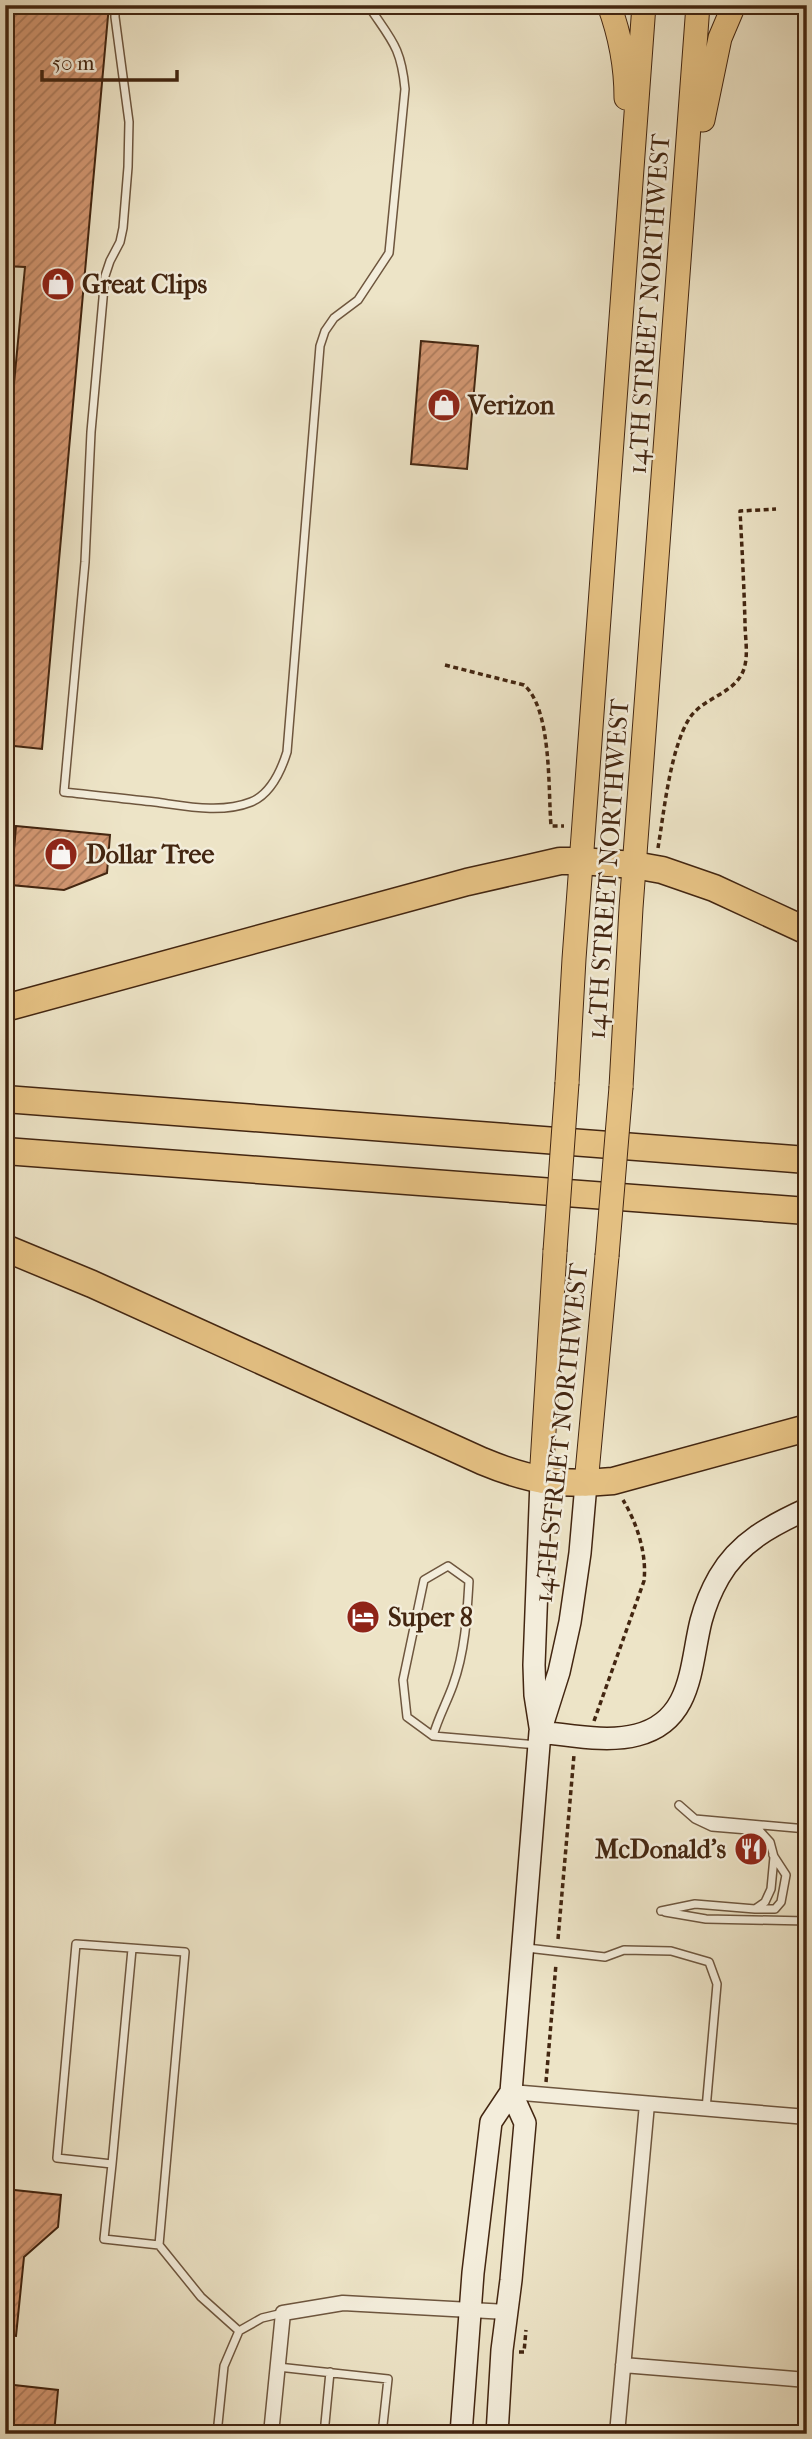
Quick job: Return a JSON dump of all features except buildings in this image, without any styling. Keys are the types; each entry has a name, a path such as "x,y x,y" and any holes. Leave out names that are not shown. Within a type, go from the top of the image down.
{"highway":[{"path":"5,1008 467,882 547,864 581,860 634,864 692,879 807,931"},
{"path":"5,1100 807,1160"},
{"path":"5,1151 807,1211"},
{"path":"5,1248 105,1289 482,1461 512,1474 541,1481 586,1484 613,1481 807,1428"}],"main road":[{"path":"609,5 618,30 626,83 628,230"},
{"name":"14TH STREET NORTHWEST","path":"461,2434 471,2308 492,2122 511,2092 540,1739 534,1665 541,1481 581,860 644,5"},
{"name":"14TH STREET NORTHWEST","path":"540,1739 570,1622 580,1553 621,1087 634,864 698,5"},
{"path":"681,236 707,94 720,38 734,5"},
{"path":"540,1739 639,1735 673,1714 684,1697 692,1675 701,1623 708,1599 720,1575 736,1554 755,1536 807,1508"},
{"name":"14TH STREET NORTHWEST","path":"497,2434 502,2350 525,2123 511,2092"}],"street":[{"path":"511,2092 807,2117"},
{"path":"617,2434 647,2104"},
{"path":"271,2434 284,2313 343,2303 507,2312"},
{"path":"623,2365 807,2380"}],"lane":[{"path":"115,5 129,122 125,217 120,242 105,276 91,432 85,562 64,792 198,807 232,808 253,802 270,788 282,768 287,752 320,346 325,331 334,318 358,300 389,253 405,89 402,64 394,41 368,5"},
{"path":"433,1736 439,1714 454,1684 466,1629 469,1581 447,1566 424,1580 403,1680 407,1717 433,1736 540,1739"},
{"path":"679,1805 695,1819 712,1827 760,1831 770,1842 773,1854 771,1889 765,1902 755,1909"},
{"path":"695,1819 807,1829"},
{"path":"773,1854 786,1875 781,1902 775,1909 695,1904 661,1911 706,1919 807,1921"},
{"path":"112,2164 57,2158 76,1944 184,1952 159,2245 201,2297 239,2331"},
{"path":"523,1947 605,1957 624,1950 671,1951 709,1962 717,1984 706,2109"},
{"path":"132,1949 104,2239 159,2245"},
{"path":"217,2434 223,2365 239,2331 262,2318 284,2313"},
{"path":"278,2367 387,2379 382,2434"},
{"path":"324,2434 330,2372"}],"path":[{"path":"660,832 684,727 695,710 738,680 745,666 740,511 776,509"},
{"path":"445,665 524,685 531,691 538,702 544,725 551,826"},
{"path":"545,2095 573,1755 594,1720 644,1581 645,1561 636,1528 613,1481"},
{"path":"502,2350 524,2352 526,2325"}],"green space":[{"path":"5,1528 11,1573 5,1618"}],"place":[{"name":"Great Clips","path":"58,284"},
{"name":"Verizon","path":"444,405"},
{"name":"Dollar Tree","path":"61,854"},
{"name":"Super 8","path":"363,1617"},
{"name":"McDonald's","path":"751,1849"}]}
